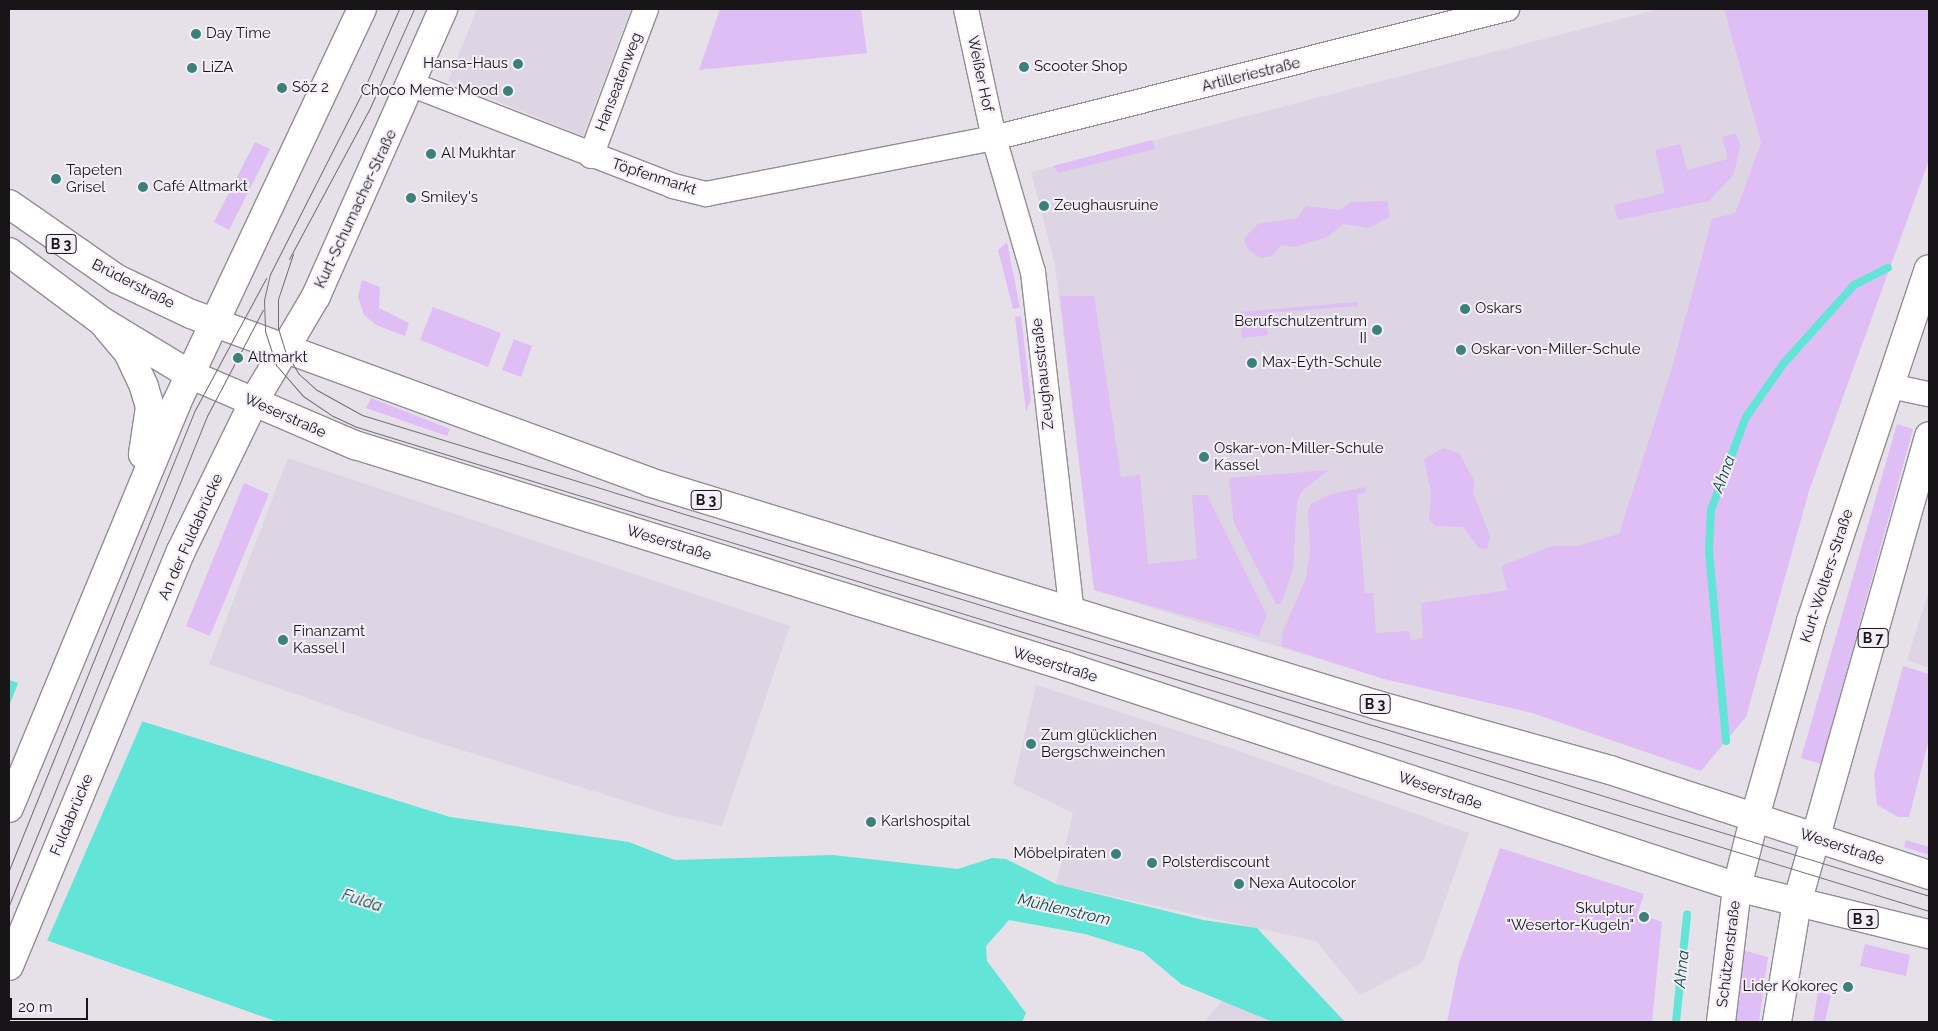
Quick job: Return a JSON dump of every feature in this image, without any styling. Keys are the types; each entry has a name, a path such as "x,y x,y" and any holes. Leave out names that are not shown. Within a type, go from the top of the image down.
{"main road":[{"path":"9,808 130,509 189,374 336,73 362,9"},
{"name":"Kurt-Schumacher-Straße","path":"254,401 316,296 413,85 443,9"},
{"name":"Brüderstraße","path":"9,204 44,233 117,279 214,321"},
{"name":"B 3","path":"9,252 103,322 189,374"},
{"name":"Kurt-Wolters-Straße","path":"1737,887 1754,820 1811,620 1929,269"},
{"name":"Weserstraße","path":"214,321 285,351 382,381 649,482 1072,613 1524,744 1754,820 1929,875"},
{"path":"103,322 128,352 150,407 130,509"},
{"name":"Weserstraße","path":"189,374 356,445 1065,666 1737,887 1929,934"},
{"name":"An der Fuldabrücke","path":"132,674 181,551 254,401"},
{"name":"B 7","path":"1777,1022 1797,903 1929,436"},
{"name":"Fuldabrücke","path":"11,960 132,674"},
{"name":"Schützenstraße","path":"1721,1022 1737,887"}],"street":[{"name":"Hanseatenweg","path":"591,156 646,9"},
{"name":"Weißer Hof","path":"966,9 994,138"},
{"name":"Artilleriestraße","path":"994,138 1507,9"},
{"name":"Töpfenmarkt","path":"413,85 591,156 706,194 994,138"},
{"name":"Zeughausstraße","path":"994,138 1033,272 1057,496 1072,613"},
{"path":"1890,386 1929,394"}],"shaded area":[{"name":"Hansa-Haus","path":"477,9 631,9 583,136 448,81"},
{"path":"720,9 861,9 867,53 699,70"},
{"name":"Berufschulzentrum II","path":"1659,9 1724,9 1761,143 1678,364 1622,534 1501,566 1507,590 1421,603 1424,649 1384,679 1094,590 1055,265 1031,172"},
{"path":"1724,9 1929,9 1929,160 1809,491 1746,717 1701,771 1532,713 1384,679 1281,646 1283,631 1306,578 1310,551 1308,512 1311,504 1331,494 1365,487 1366,493 1357,494 1365,593 1373,593 1376,633 1409,631 1411,640 1423,638 1421,603 1507,590 1501,566 1552,546 1577,546 1619,534 1672,368 1712,219 1735,213 1761,143"},
{"path":"1736,133 1740,146 1734,174 1709,201 1618,220 1614,205 1665,193 1655,150 1680,144 1687,170 1728,159 1722,137"},
{"path":"1152,140 1155,149 1058,173 1053,166"},
{"path":"255,142 270,149 229,230 214,222"},
{"path":"1387,201 1390,217 1369,228 1344,224 1327,237 1295,247 1281,245 1272,256 1261,258 1248,250 1244,238 1258,224 1297,218 1306,206 1339,210 1352,202"},
{"path":"1007,242 1020,308 1013,309 998,250"},
{"path":"362,280 380,287 379,308 409,323 405,336 376,325 364,315 358,297"},
{"path":"1060,296 1094,296 1121,477 1140,475 1148,564 1197,559 1192,495 1207,495 1267,615 1259,636 1094,590"},
{"path":"1357,302 1358,306 1266,313 1268,335 1242,338 1240,312"},
{"path":"433,307 501,333 488,367 420,340"},
{"path":"1021,316 1031,400 1026,412 1015,317"},
{"path":"514,339 532,346 521,377 502,370"},
{"path":"371,398 450,429 447,436 366,408"},
{"path":"1897,424 1913,429 1821,764 1801,758"},
{"path":"1443,448 1459,453 1474,480 1473,492 1490,536 1487,549 1479,548 1463,527 1435,526 1429,519 1431,493 1424,459"},
{"name":"Finanzamt Kassel I","path":"288,458 790,626 722,826 670,815 407,733 209,664"},
{"path":"1329,470 1303,490 1297,501 1293,569 1281,604 1276,604 1234,523 1229,478"},
{"path":"244,483 269,494 210,636 186,626"},
{"path":"1929,590 1929,668 1907,660"},
{"path":"1903,666 1929,674 1929,739 1909,817 1898,817 1877,805 1874,774"},
{"path":"1036,685 1228,747 1469,833 1423,962 1360,995 1316,941 1056,884 1073,813 1013,784"},
{"path":"1906,840 1929,847 1929,855 1904,847"},
{"path":"1500,848 1644,894 1638,913 1662,922 1652,1022 1447,1022 1459,963"},
{"path":"1865,944 1910,955 1906,976 1860,966"},
{"path":"1742,950 1768,957 1759,1022 1730,1022"},
{"path":"1818,992 1831,995 1825,1022 1813,1022"},
{"path":"1222,1000 1273,1022 1205,1022"}],"water":[{"path":"9,680 450,817 629,842 675,860 833,855 958,869 992,858 1006,859 1056,884 1203,920 1257,928 1345,1022 1273,1022 1181,984 1143,952 1085,934 1009,920 986,946 987,961 1026,1013 1022,1022 278,1022 9,927"}],"pier":[{"path":"19,681 143,720 47,941 9,930 9,706"}],"waterway":[{"name":"Ahna","path":"1726,741 1709,552 1711,510 1746,417 1784,363 1854,285 1888,268"},
{"name":"Ahna","path":"1676,1022 1687,915"}],"tram line":[{"path":"399,9 365,87 270,274 264,300 265,331 276,365 303,396 333,416 357,427 1929,911"},
{"path":"289,259 369,110 414,9"},
{"path":"293,254 278,299 278,328 285,351 299,374 317,390 362,415 1929,896"},
{"path":"9,870 195,410 266,278"},
{"path":"9,905 207,416 263,310"}],"place":[{"name":"Day Time","path":"196,34"},
{"name":"Hansa-Haus","path":"518,64"},
{"name":"Scooter Shop","path":"1024,67"},
{"name":"LiZA","path":"192,68"},
{"name":"Söz 2","path":"282,88"},
{"name":"Choco Meme Mood","path":"508,91"},
{"name":"Al Mukhtar","path":"431,154"},
{"name":"Tapeten Grisel","path":"56,179"},
{"name":"Café Altmarkt","path":"143,187"},
{"name":"Smiley's","path":"411,198"},
{"name":"Zeughausruine","path":"1044,206"},
{"name":"Oskars","path":"1465,309"},
{"name":"Berufschulzentrum II","path":"1377,330"},
{"name":"Oskar-von-Miller-Schule","path":"1461,350"},
{"name":"Altmarkt","path":"238,358"},
{"name":"Max-Eyth-Schule","path":"1252,363"},
{"name":"Oskar-von-Miller-Schule Kassel","path":"1204,457"},
{"name":"Finanzamt Kassel I","path":"283,640"},
{"name":"Zum glücklichen Bergschweinchen","path":"1031,744"},
{"name":"Karlshospital","path":"871,822"},
{"name":"Möbelpiraten","path":"1116,854"},
{"name":"Polsterdiscount","path":"1152,863"},
{"name":"Nexa Autocolor","path":"1239,884"},
{"name":"Skulptur \"Wesertor-Kugeln\"","path":"1644,917"},
{"name":"Lider Kokoreç","path":"1848,987"}],"water label":[{"name":"Fulda","path":"362,901"},
{"name":"Mühlenstrom","path":"1064,910"}]}
